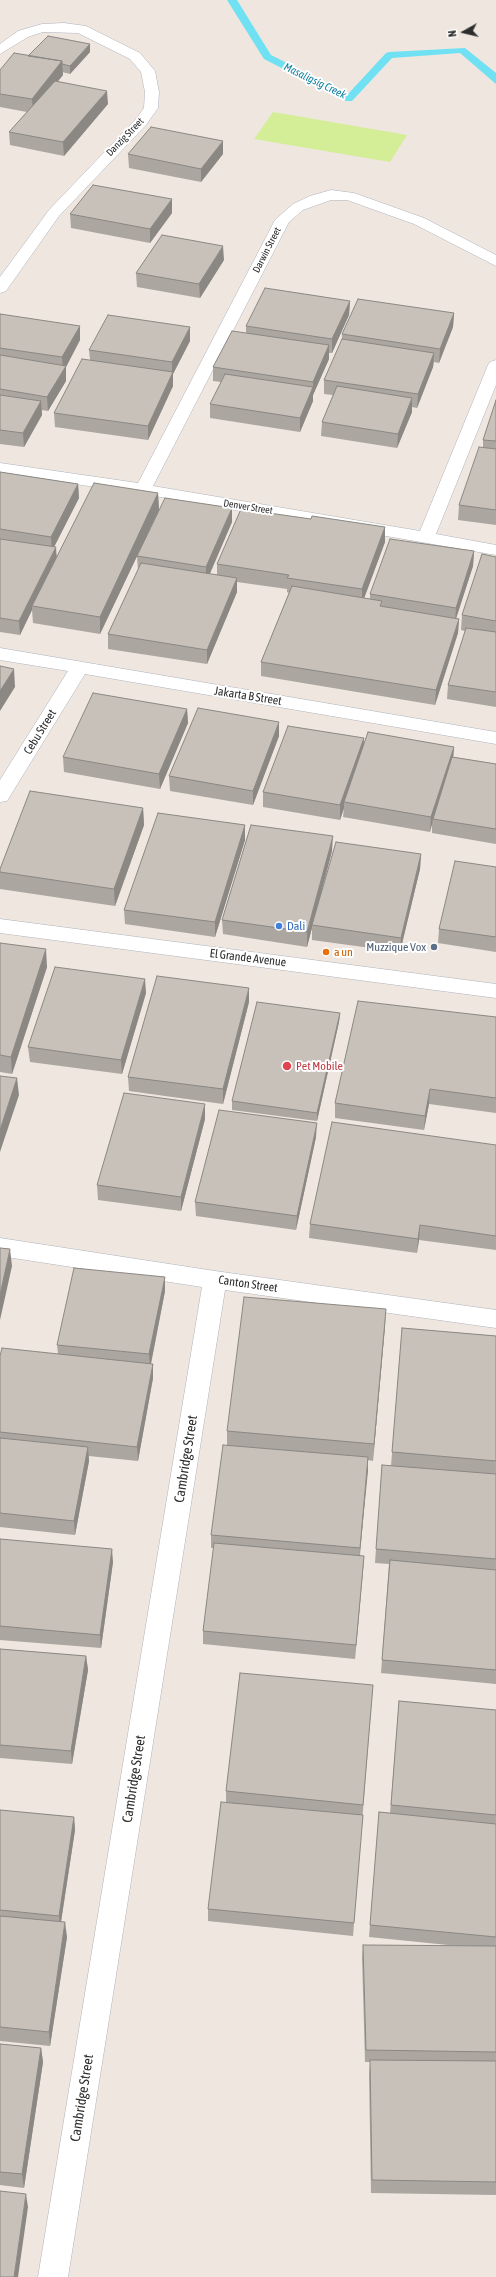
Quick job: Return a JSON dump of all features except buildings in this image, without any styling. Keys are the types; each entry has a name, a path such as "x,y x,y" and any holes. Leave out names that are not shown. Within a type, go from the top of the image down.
{"street":[{"name":"Danzig Street","path":"0,50 23,34 42,28 64,27 80,29 134,56 148,71 152,92 151,108 141,122 54,213 0,288"},
{"name":"Darwin Street","path":"143,489 282,220 298,207 315,199 331,196 349,196 419,221 496,261"},
{"path":"426,537 491,390 496,365"},
{"name":"Denver Street","path":"0,468 143,489 496,550"},
{"name":"Jakarta B Street","path":"0,654 496,738"},
{"name":"Cebu Street","path":"0,796 79,668"},
{"name":"El Grande Avenue","path":"0,926 496,991"},
{"name":"Canton Street","path":"0,1247 215,1280 496,1319"},
{"name":"Cambridge Street","path":"53,2277 215,1280"}],"green space":[{"path":"273,112 407,135 390,162 254,139"}],"waterway":[{"name":"Masaligsig Creek","path":"232,0 267,57 349,99 389,55 462,50 493,75 496,81"}],"place":[{"name":"Dali","path":"279,926"},
{"name":"Muzzique Vox","path":"434,947"},
{"name":"a un","path":"326,952"},
{"name":"Pet Mobile","path":"287,1066"}]}
